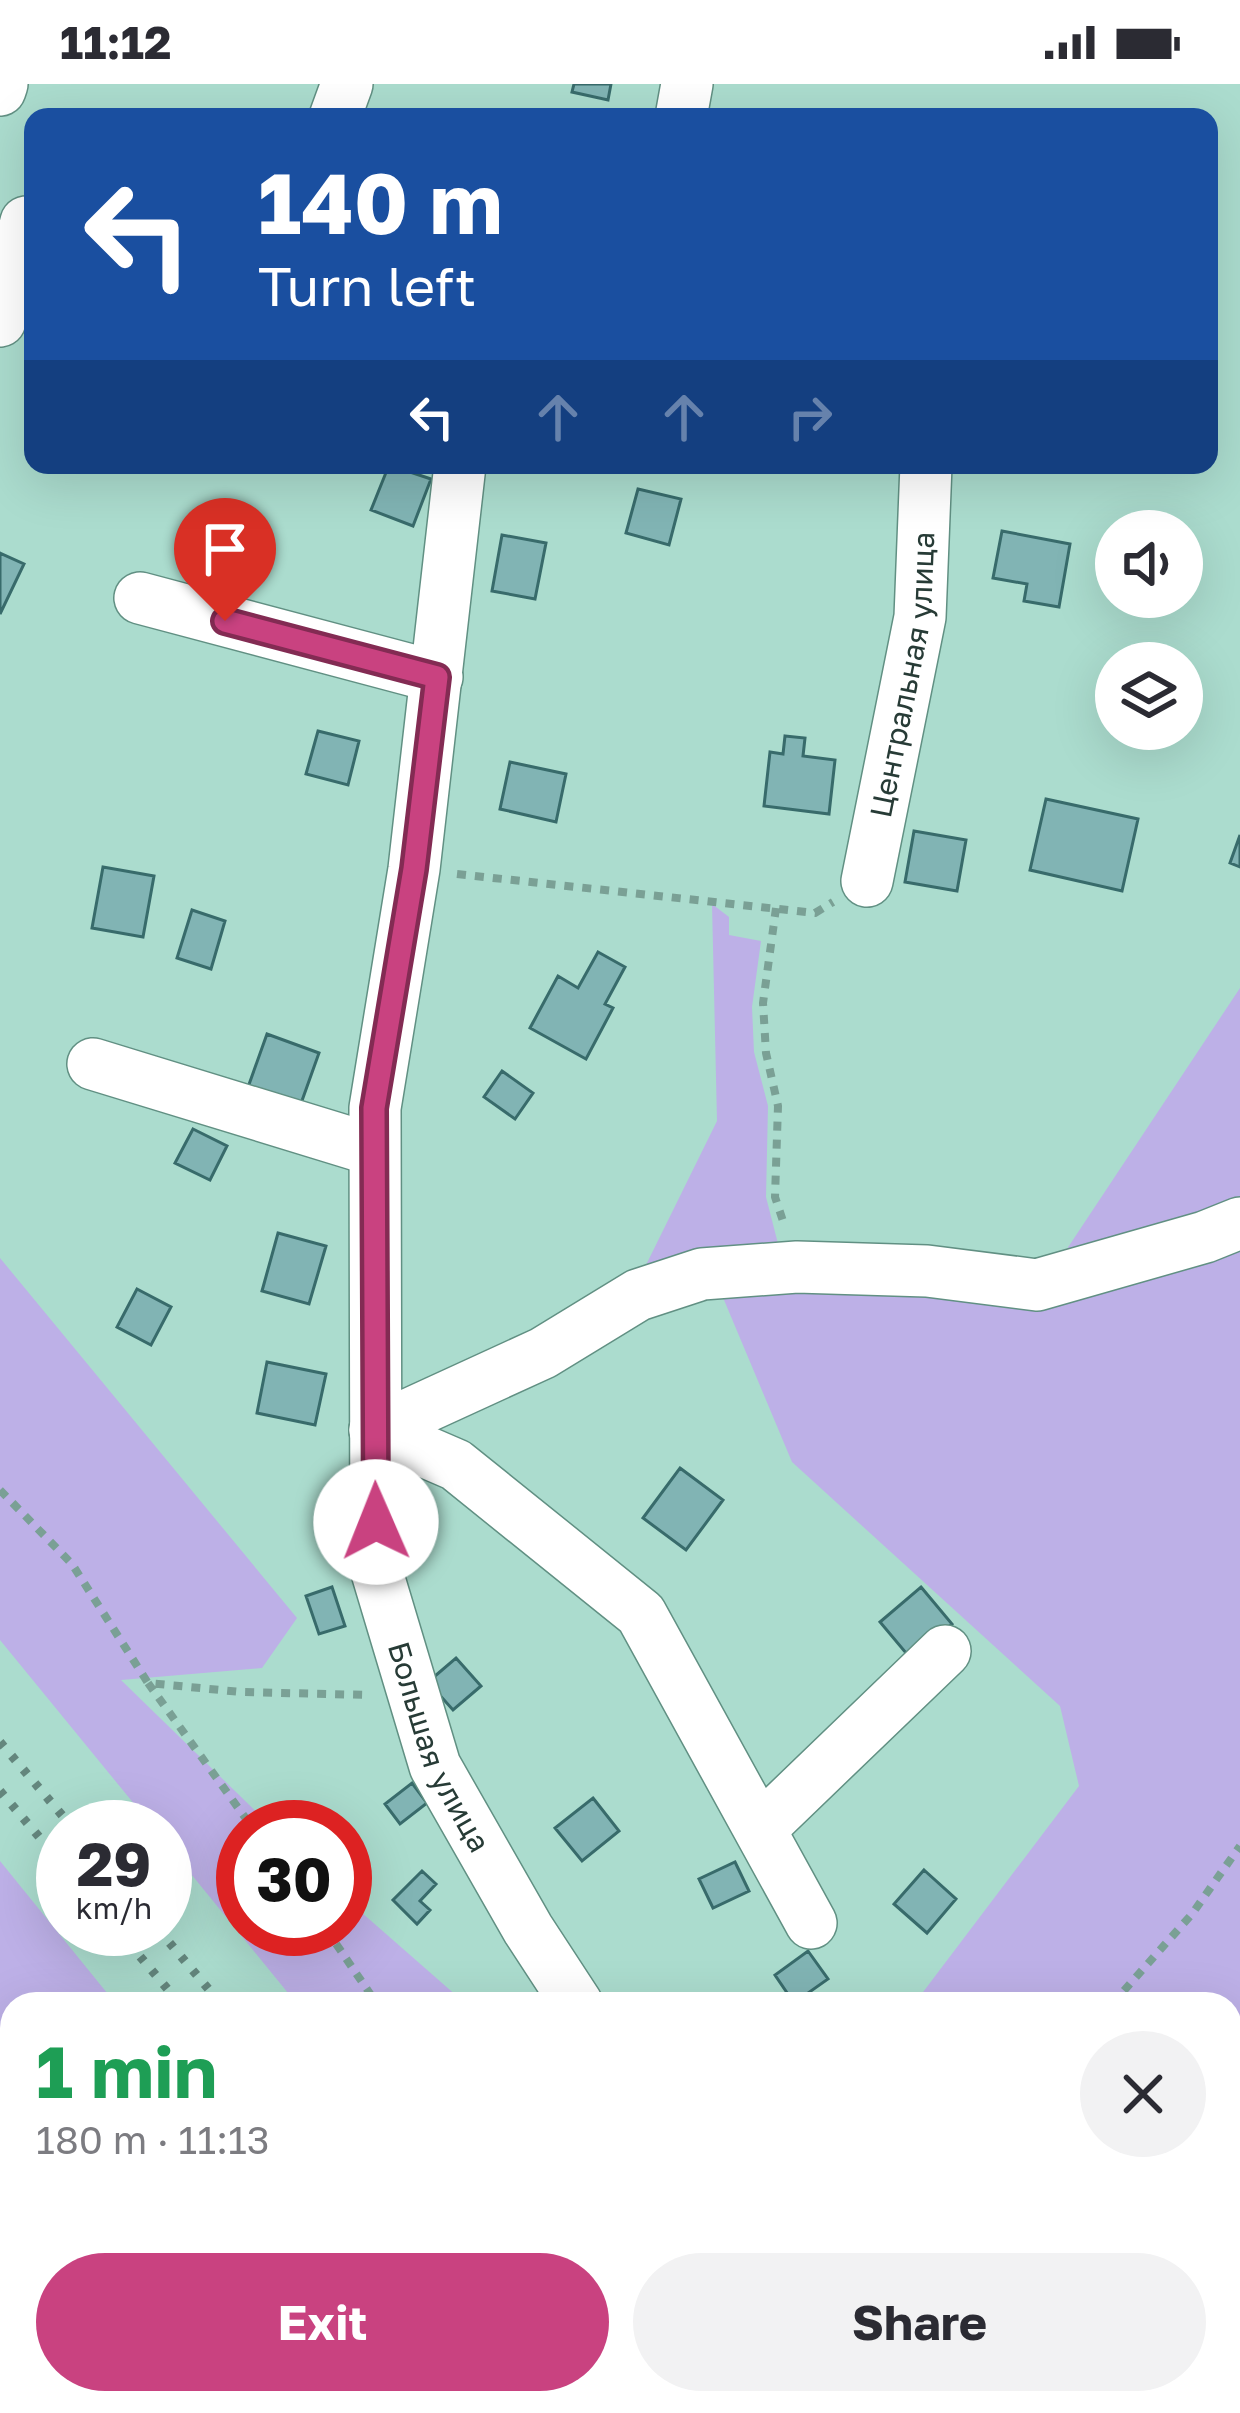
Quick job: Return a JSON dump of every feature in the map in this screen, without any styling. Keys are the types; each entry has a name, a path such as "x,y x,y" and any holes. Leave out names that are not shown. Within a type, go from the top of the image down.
{"street":[{"path":"0,321 20,221"},
{"name":"Большая улица","path":"459,474 414,869 374,1108 376,1569 435,1766 569,1992"},
{"name":"Центральная улица","path":"867,881 920,616 926,474"},
{"path":"140,598 437,677"},
{"path":"93,1064 374,1150"},
{"path":"375,1430 542,1353 638,1294 702,1274 797,1267 927,1271 1037,1285 1204,1238 1240,1223"},
{"path":"375,1430 456,1465 641,1614 811,1924"},
{"path":"760,1829 945,1651"}],"path":[{"path":"414,869 815,913 867,881"},
{"path":"776,908 764,1020 778,1106 775,1197 797,1267"},
{"path":"0,1490 72,1564 148,1683 232,1800"},
{"path":"148,1683 337,1696 414,1694"},
{"path":"1123,1992 1192,1914 1240,1846"},
{"path":"344,1956 369,1992"}],"shaded area":[{"path":"712,904 729,917 729,935 761,941 752,1007 754,1052 768,1106 766,1197 784,1267 675,1273 646,1265 717,1121"},
{"path":"1240,988 1240,1992 923,1992 1079,1786 1060,1706 792,1462 719,1288 1051,1273"},
{"path":"0,1258 297,1618 262,1668 121,1680 244,1800 216,1800 216,1905 192,1875 192,1800 131,1800 0,1640"},
{"path":"0,1861 36,1905 36,1956 77,1956 106,1992 0,1992"},
{"path":"372,1922 452,1992 287,1992 258,1956 372,1956"}],"building":[{"path":"574,84 611,84 608,100 572,92"},
{"path":"385,474 431,479 413,526 371,510"},
{"path":"638,489 681,499 669,545 626,533"},
{"path":"1002,531 1070,544 1059,607 1024,601 1027,584 993,578"},
{"path":"502,535 546,543 535,599 492,591"},
{"path":"0,553 24,564 0,614"},
{"path":"318,731 359,741 348,785 306,774"},
{"path":"785,736 805,738 803,756 835,760 829,814 764,806 770,752 783,754"},
{"path":"510,762 566,774 556,822 500,809"},
{"path":"1046,799 1138,819 1122,891 1030,870"},
{"path":"914,831 966,840 957,891 905,882"},
{"path":"1240,835 1240,867 1230,863"},
{"path":"103,867 154,876 143,937 92,928"},
{"path":"192,910 225,921 211,969 177,958"},
{"path":"598,952 625,967 605,1004 613,1008 586,1059 530,1028 558,976 578,988"},
{"path":"267,1034 319,1053 299,1109 247,1090"},
{"path":"502,1071 533,1093 515,1119 484,1097"},
{"path":"193,1129 227,1146 210,1180 175,1163"},
{"path":"278,1233 326,1246 309,1304 262,1291"},
{"path":"137,1289 171,1307 151,1345 117,1327"},
{"path":"267,1362 326,1374 315,1425 257,1413"},
{"path":"680,1468 723,1500 686,1550 643,1518"},
{"path":"332,1587 345,1626 319,1634 306,1596"},
{"path":"921,1587 952,1624 911,1659 880,1622"},
{"path":"456,1658 481,1686 453,1710 428,1682"},
{"path":"412,1783 427,1803 400,1824 385,1804"},
{"path":"593,1798 619,1831 582,1861 555,1828"},
{"path":"735,1862 749,1891 713,1908 699,1879"},
{"path":"924,1870 956,1899 927,1933 894,1904"},
{"path":"422,1871 436,1884 420,1901 430,1910 417,1924 393,1900"},
{"path":"808,1951 828,1979 810,1992 787,1992 775,1975"}],"railway":[{"path":"0,1742 49,1800"},
{"path":"0,1791 36,1833"},
{"path":"140,1956 170,1992"},
{"path":"181,1956 211,1992"}],"route":[{"path":"225,621 437,677 414,869 374,1108 376,1522"}]}
